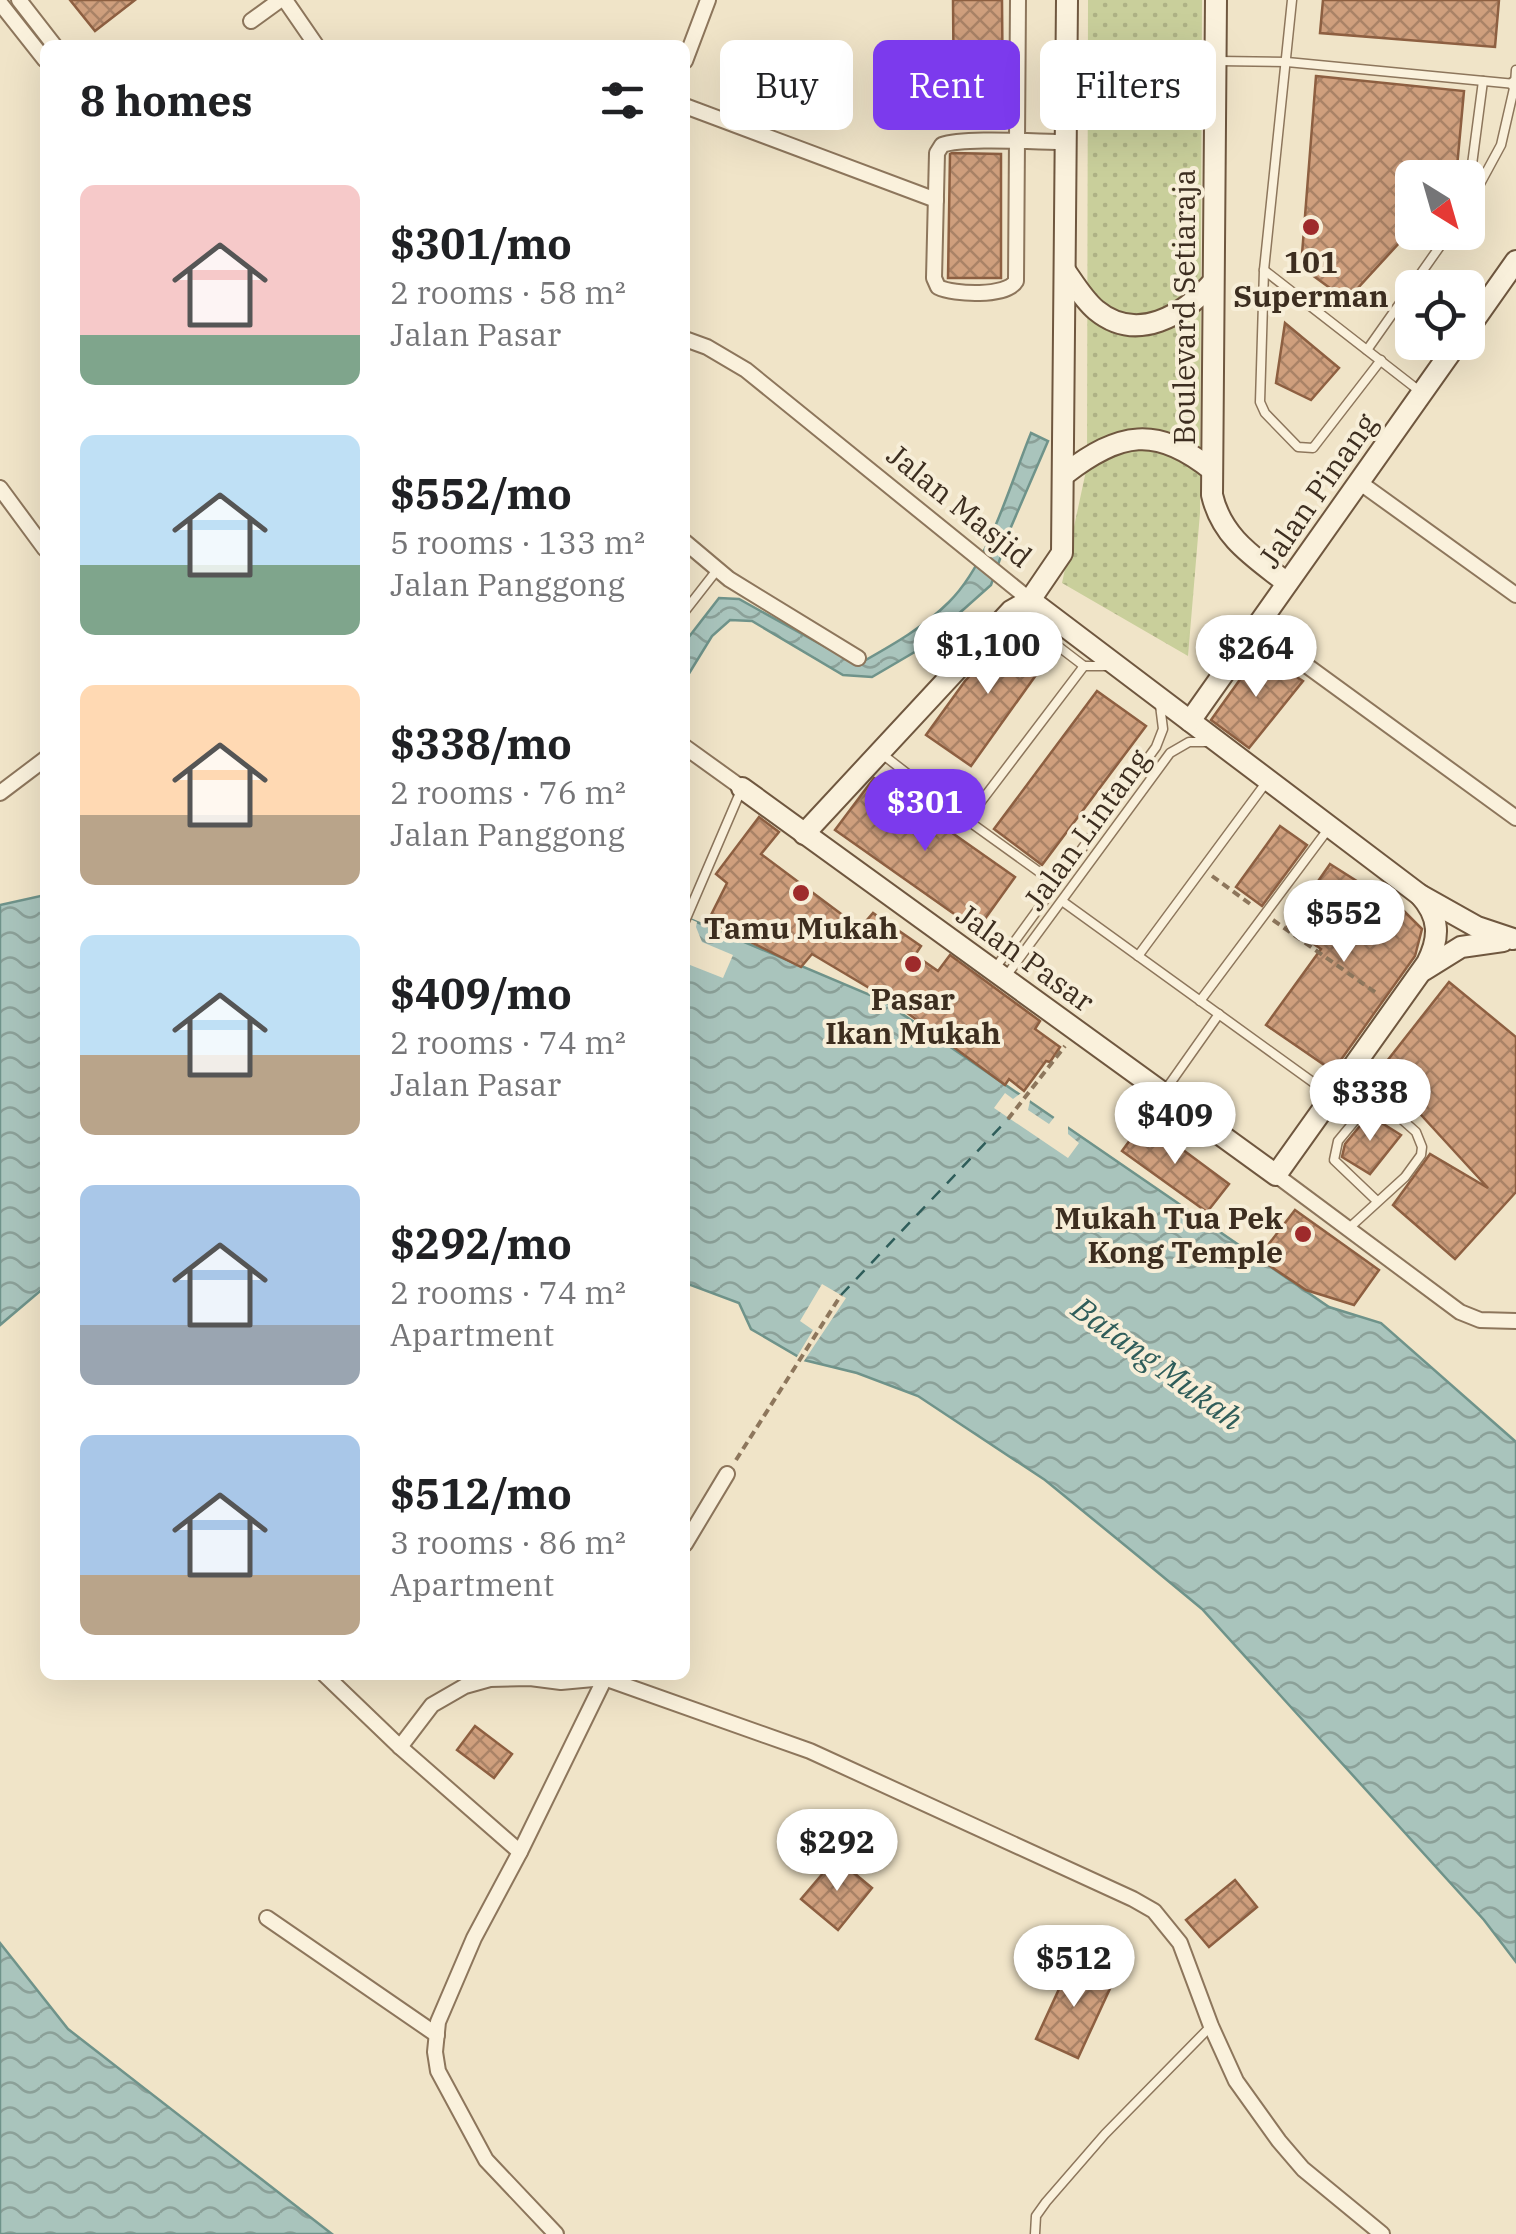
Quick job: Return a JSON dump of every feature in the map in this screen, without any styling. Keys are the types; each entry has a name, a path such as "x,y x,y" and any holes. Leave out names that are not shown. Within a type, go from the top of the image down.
{"street":[{"path":"19,0 50,40"},
{"path":"251,21 283,0 312,40"},
{"path":"690,48 708,0"},
{"path":"1018,0 1019,142 1016,281 1003,292 946,291 938,287 934,278 937,154 942,145 951,142 1019,142 1066,142"},
{"path":"1067,0 1062,553 1020,605 1120,668 1420,896 1477,927 1514,939"},
{"name":"Boulevard Setiaraja","path":"1215,40 1216,0"},
{"path":"0,3 40,54"},
{"path":"690,108 936,200"},
{"name":"Boulevard Setiaraja","path":"1214,130 1212,494 1223,527 1288,583"},
{"path":"1485,305 1516,262"},
{"path":"1066,272 1096,310 1128,324 1166,321 1197,300 1213,282"},
{"name":"Jalan Masjid","path":"690,341 707,346 746,370 1010,585 1020,605 804,834"},
{"name":"Jalan Pinang","path":"1190,721 1446,360"},
{"path":"1065,474 1115,443 1149,438 1179,447 1212,470"},
{"path":"1359,482 1516,595"},
{"path":"0,488 40,542"},
{"path":"690,546 717,570 858,658"},
{"path":"1256,628 1516,818"},
{"path":"690,751 742,788"},
{"path":"0,794 40,763"},
{"name":"Jalan Pasar","path":"742,788 1276,1174"},
{"path":"1420,896 1433,912 1437,930 1432,952 1276,1174 1460,1312 1480,1320 1516,1321"},
{"path":"1419,974 1460,947 1514,939"},
{"path":"690,1536 727,1474"},
{"path":"330,1680 520,1852"},
{"path":"400,1746 432,1705 465,1686 486,1680"},
{"path":"546,1680 579,1680"},
{"path":"556,2234 505,2182 474,2142 438,2070 436,2035 474,1938 604,1680"},
{"path":"613,1680 810,1752 1154,1911 1180,1943 1210,2026 1236,2081 1278,2141 1303,2169 1382,2234"},
{"path":"267,1918 436,2035"}],"lane":[{"path":"1292,0 1264,270 1260,402 1265,413 1298,447 1317,446 1381,360"},
{"path":"1216,61 1288,62 1515,84"},
{"path":"1485,175 1501,145 1516,70"},
{"path":"1473,160 1483,81"},
{"path":"1367,350 1437,250"},
{"path":"1264,270 1422,394"},
{"path":"690,605 717,570"},
{"path":"1020,605 1084,666 1120,668"},
{"path":"968,820 1084,666"},
{"name":"Jalan Lintang","path":"999,974 1056,884 1156,747 1163,719 1156,696"},
{"name":"Jalan Lintang","path":"999,974 1062,901 1170,753 1190,742 1223,746"},
{"path":"882,754 1056,884"},
{"path":"1138,956 1268,780"},
{"path":"690,909 742,788"},
{"path":"1200,1001 1330,827"},
{"path":"1062,901 1332,1096 1362,1112"},
{"path":"1164,1092 1219,1014"},
{"path":"1348,1229 1413,1167 1421,1154 1416,1132 1378,1098 1338,1141 1334,1160 1377,1201"},
{"path":"1036,2234 1036,2216 1046,2202 1105,2134 1210,2026"}],"path":[{"path":"1202,870 1396,1007"},
{"path":"1008,1118 1078,1030"},
{"path":"727,1474 841,1295"}],"green space":[{"path":"1088,0 1202,0 1202,40 1088,40"},
{"path":"1088,130 1201,130 1200,513 1188,656 1062,583 1087,466"}],"water":[{"path":"1031,433 1048,441 991,585 918,650 872,677 843,675 752,621 730,620 712,636 690,672 690,636 719,598 739,599 833,651 864,661 919,627 949,602 976,566"},
{"path":"40,896 40,1291 0,1325 0,905"},
{"name":"Batang Mukah","path":"690,919 882,1000 1329,1307 1381,1323 1516,1442 1516,1962 1484,1920 1202,1609 1045,1480 918,1396 857,1373 804,1360 751,1329 739,1303 690,1285"},
{"path":"0,1943 68,2029 332,2234 0,2234"}],"pier":[{"path":"690,919 697,922 702,942 733,955 723,978 690,965"},
{"path":"1024,1091 1031,1096 1028,1110 1049,1124 1056,1115 1068,1124 1068,1134 1079,1143 1068,1158 994,1108 1005,1093 1013,1099"},
{"path":"822,1284 846,1298 802,1364 795,1360 813,1330 800,1321"}],"building":[{"path":"70,0 135,0 95,31"},
{"path":"953,0 1002,0 1002,40 953,40"},
{"path":"1323,0 1499,0 1495,47 1320,33"},
{"path":"1316,76 1464,91 1458,160 1395,160 1395,248 1356,290 1334,291 1301,267"},
{"path":"952,153 1001,154 1001,278 948,278"},
{"path":"1285,323 1339,368 1311,400 1276,383"},
{"path":"1014,628 1051,654 971,766 926,735 965,681"},
{"path":"1259,653 1303,681 1249,748 1211,720"},
{"path":"1097,691 1146,726 1042,865 994,829"},
{"path":"874,778 1015,877 977,930 835,830"},
{"path":"759,817 779,832 761,854 860,928 873,913 921,946 915,955 938,971 950,955 1040,1021 1035,1029 1060,1047 1024,1091 1009,1079 1005,1085 891,1001 812,954 801,967 708,921 727,883 716,874"},
{"path":"1280,826 1307,845 1262,906 1236,887"},
{"path":"1330,864 1404,911 1422,929 1415,956 1333,1071 1266,1025 1321,949 1287,926"},
{"path":"1449,982 1516,1037 1516,1192 1455,1259 1393,1205 1430,1154 1488,1188 1380,1070"},
{"path":"1369,1115 1401,1135 1370,1174 1342,1157 1345,1144"},
{"path":"1144,1121 1229,1184 1207,1212 1122,1151"},
{"name":"Mukah Tua Pek Kong Temple","path":"1295,1210 1379,1270 1354,1305 1306,1290 1258,1258"},
{"path":"475,1726 512,1754 494,1778 457,1750"},
{"path":"836,1858 872,1888 838,1930 801,1899"},
{"path":"1235,1880 1257,1907 1209,1947 1186,1920"},
{"path":"1071,1963 1113,1982 1078,2058 1036,2039"}],"ferry route":[{"path":"841,1295 1008,1119"}],"place":[{"name":"101 Superman","path":"1311,227"},
{"name":"Tamu Mukah","path":"801,893"},
{"name":"Pasar Ikan Mukah","path":"913,964"},
{"name":"Mukah Tua Pek Kong Temple","path":"1303,1234"}]}
